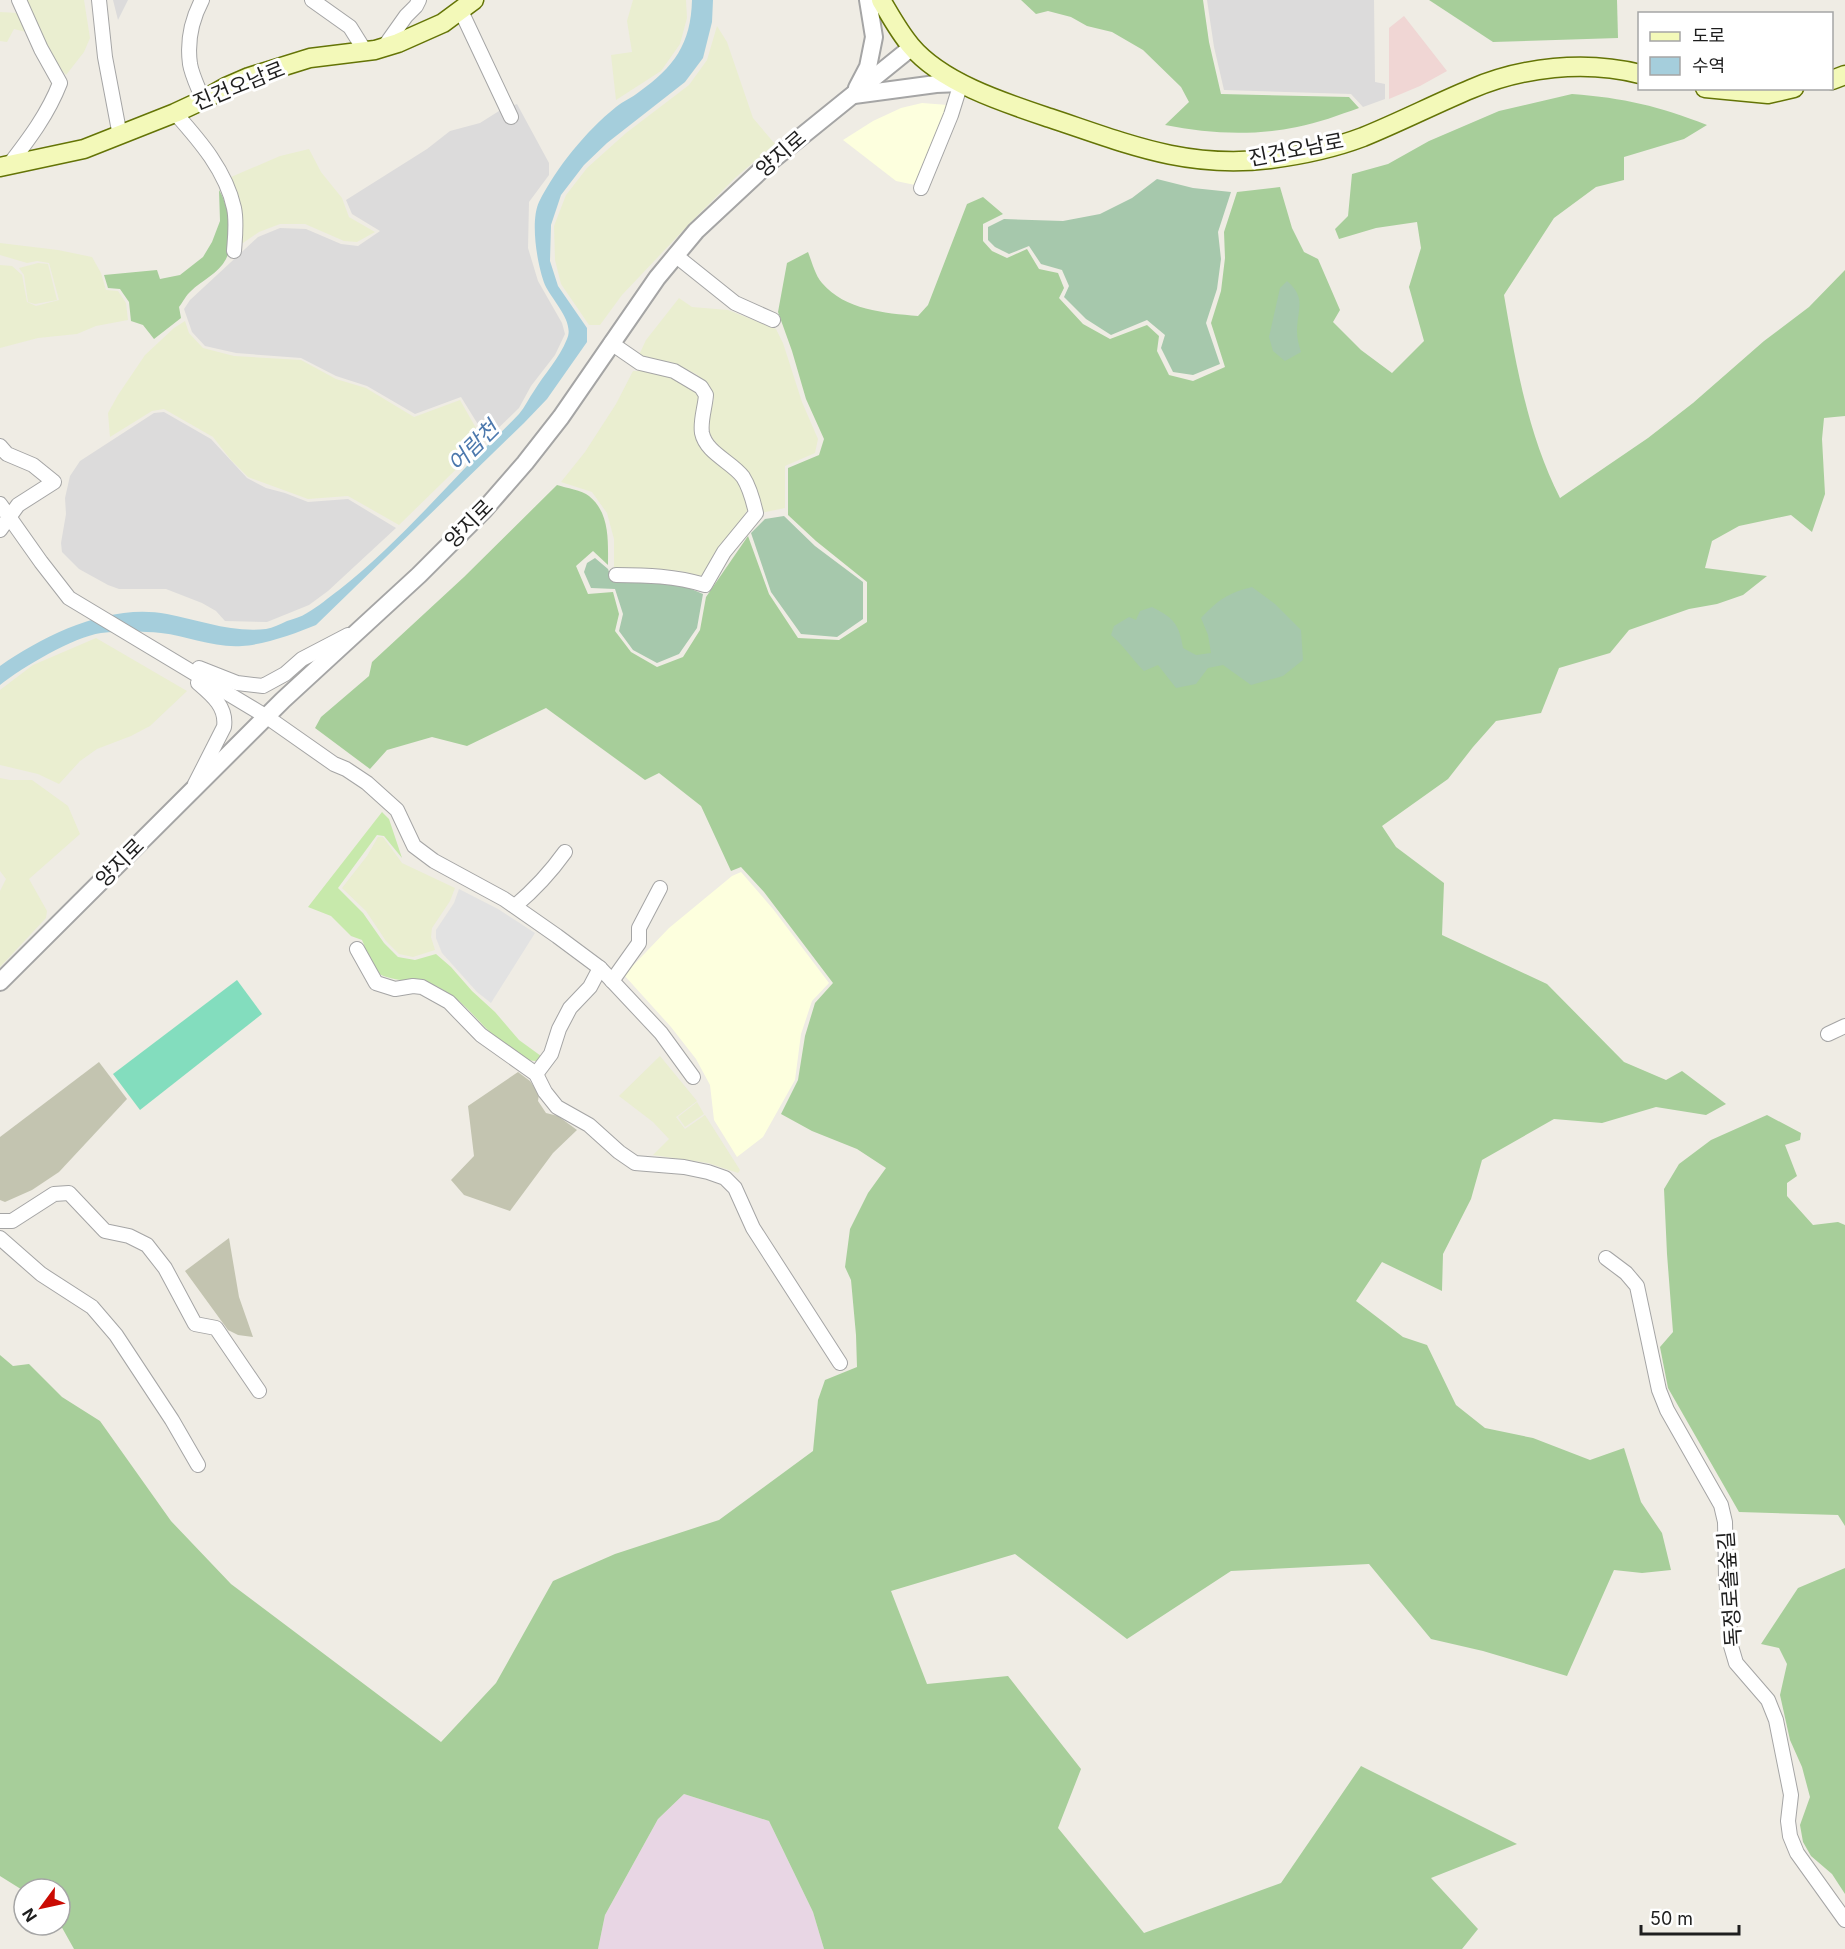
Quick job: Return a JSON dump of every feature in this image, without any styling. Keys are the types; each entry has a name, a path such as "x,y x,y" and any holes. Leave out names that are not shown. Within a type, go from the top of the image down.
{"main road":[{"name":"진건오남로","path":"881,0 912,47 944,73 961,83 998,100 1147,151 1180,158 1213,161 1272,159 1305,152 1360,138 1472,88 1504,78 1568,67 1593,66 1638,74"},
{"name":"진건오남로","path":"4,166 84,148 120,136 175,113 226,87 310,58 384,47 419,35 467,6"},
{"path":"1730,90 1768,93 1784,90"}],"street":[{"path":"4,166 38,127 60,83 41,49 19,0"},
{"path":"99,0 105,57 120,136"},
{"path":"202,0 194,16 190,41 190,65 203,100"},
{"path":"312,0 350,27 365,51"},
{"path":"384,47 419,0"},
{"path":"853,96 868,67 874,37 868,0"},
{"path":"467,6 511,117"},
{"name":"양지로","path":"0,982 267,717 484,510 561,417 611,343 675,255 696,231 763,169 912,47"},
{"path":"853,96 936,84 961,83 951,115 921,188"},
{"path":"175,113 204,146 225,184 234,209 234,251"},
{"path":"675,255 735,303 773,320"},
{"path":"611,343 640,363 674,371 700,387 706,396 702,425 703,436 709,447 742,476 751,493 756,513 724,552 705,585 683,578 616,575"},
{"path":"0,446 7,454 33,465 54,482 18,505 0,530"},
{"path":"0,504 69,597 267,717 334,764 346,769 397,810 414,846 435,861 515,906 600,968 661,1033 693,1077"},
{"path":"166,656 237,683 263,686 285,674 302,659 359,629"},
{"path":"166,656 212,695 224,714 224,727 191,793"},
{"path":"515,906 534,890 555,867 564,852"},
{"path":"612,981 639,943 639,928 660,888"},
{"path":"357,949 376,983 395,989 422,987 435,993 460,1012 481,1035 536,1074 545,1092 557,1107 590,1125 619,1152 635,1163 684,1167 724,1178 735,1188 753,1228 840,1363"},
{"path":"536,1074 551,1054 559,1029 570,1008 590,987 600,968"},
{"path":"1828,1034 1845,1026"},
{"path":"0,1221 12,1221 54,1194 69,1193 105,1231 129,1236 147,1245 165,1268 195,1324 216,1328 259,1391"},
{"path":"0,1238 41,1274 92,1307 116,1335 172,1420 198,1465"},
{"name":"독정로솔숲길","path":"1606,1258 1626,1273 1637,1286 1659,1390 1667,1410 1721,1505 1725,1522 1731,1646 1736,1663 1768,1700 1776,1720 1791,1795 1788,1821 1790,1836 1797,1853 1845,1920"}],"shaded area":[{"path":"26,0 84,0 90,38 84,52 66,75 53,60"},
{"path":"113,0 128,0 118,20"},
{"path":"633,0 686,0 687,18 680,44 661,71 616,100 611,55 632,52 627,21"},
{"path":"1207,0 1374,0 1375,82 1385,84 1385,99 1363,107 1351,94 1224,90 1214,47"},
{"path":"0,12 18,13 26,32 14,29 7,42 0,41"},
{"path":"1404,16 1447,71 1389,99 1389,28"},
{"path":"717,26 727,42 753,118 775,144 735,178 694,219 622,295 600,325 589,325 561,284 555,260 554,226 566,195 587,168 626,133 689,85 707,60"},
{"path":"922,103 948,105 915,185 896,181 843,140 873,121 901,108"},
{"path":"517,104 549,163 549,175 529,202 528,248 538,281 562,323 565,334 555,355 531,386 519,408 487,439 461,397 415,414 367,386 336,376 301,358 236,353 205,346 192,332 184,309 190,300 258,237 280,228 306,229 341,244 358,246 380,231 352,214 346,200 427,149 450,131 480,123 499,111"},
{"path":"309,149 321,172 342,198 349,217 375,232 357,242 344,241 305,224 280,224 259,232 243,243 240,241 240,203 231,177 280,156"},
{"path":"1157,179 1193,188 1231,192 1218,232 1221,259 1217,289 1206,323 1220,364 1193,375 1173,372 1161,348 1165,335 1147,320 1111,335 1086,319 1064,297 1069,286 1062,270 1041,264 1029,246 1009,254 995,247 988,240 988,227 1004,219 1063,221 1100,214 1132,198"},
{"path":"0,243 58,250 92,257 101,273 106,290 118,291 126,303 128,320 96,326 77,334 38,338 0,348 0,265 12,266 22,275 27,302 36,306 59,300 49,263 37,261 27,263 0,255"},
{"path":"38,263 48,264 57,300 35,304 28,302 24,275 19,268"},
{"path":"1287,281 1297,293 1300,304 1297,335 1301,352 1285,361 1273,351 1269,337 1280,288"},
{"path":"679,298 692,307 728,310 776,329 818,439 815,453 785,466 785,508 761,513 710,434 709,417 714,399 709,385 696,374 674,363 639,355 646,340"},
{"path":"185,321 189,333 203,348 234,356 301,360 336,379 366,388 414,417 460,400 484,442 399,525 348,496 308,499 248,477 213,437 164,409 152,411 110,437 108,413 118,395 145,355"},
{"path":"633,371 648,371 672,377 689,385 698,395 700,404 695,425 737,478 745,494 748,508 740,524 711,567 702,576 650,568 614,569 614,539 607,513 592,492 561,482 585,452 616,404"},
{"path":"164,412 211,439 247,478 266,488 308,502 348,499 396,528 328,591 309,605 267,622 225,621 216,611 202,603 166,589 119,589 108,585 79,569 62,552 61,543 66,514 65,498 70,476 80,461 154,413"},
{"path":"784,516 815,546 863,582 863,619 837,637 801,634 771,592 751,533 765,519"},
{"path":"595,558 608,569 612,580 670,583 703,594 697,628 679,654 657,663 633,650 619,631 623,614 615,589 591,588 584,572 587,563"},
{"path":"1252,587 1275,604 1301,630 1303,660 1283,676 1251,685 1223,665 1208,668 1196,684 1176,688 1158,665 1144,671 1111,635 1114,626 1129,617 1136,620 1140,611 1152,607 1174,623 1180,633 1183,648 1196,655 1211,653 1208,635 1201,618 1224,598"},
{"path":"96,638 187,691 150,726 97,749 80,761 59,784 38,774 0,765 0,690 33,665"},
{"path":"0,778 32,780 68,806 80,834 29,879 47,911 46,918 0,967 0,891 6,879 0,871"},
{"path":"378,837 383,837 402,863 455,888 450,901 432,928 431,937 435,950 413,957 399,954 386,941 366,911 342,888 367,856"},
{"path":"741,872 773,909 829,983 812,1001 801,1034 795,1080 763,1137 737,1157 714,1120 710,1085 696,1059 671,1027 624,975 669,928 732,876"},
{"path":"459,889 498,909 535,933 491,1003 477,992 442,953 436,938 436,930 454,903"},
{"path":"660,1056 697,1101 676,1117 685,1129 705,1115 740,1170 738,1173 708,1163 653,1155 669,1139 653,1122 619,1096"},
{"path":"99,1062 127,1099 59,1172 32,1190 5,1202 0,1200 0,1137"},
{"path":"518,1072 530,1081 539,1094 538,1101 546,1113 558,1116 577,1130 553,1153 510,1211 464,1195 451,1180 474,1156 468,1106"},
{"path":"697,1102 704,1114 685,1127 678,1117"},
{"path":"229,1238 239,1297 253,1337 238,1335 228,1330 185,1271"},
{"path":"684,1794 769,1821 813,1912 824,1949 598,1949 605,1915 658,1819"}],"green space":[{"path":"1021,0 1203,0 1209,42 1221,94 1349,97 1359,108 1305,125 1264,132 1214,132 1165,125 1189,102 1181,87 1143,50 1112,32 1087,26 1071,17 1048,11 1036,14"},
{"path":"1429,0 1617,0 1618,38 1493,42"},
{"path":"1572,94 1641,104 1707,125 1684,139 1624,157 1624,180 1596,187 1554,218 1504,295 1531,425 1560,498 1648,438 1693,403 1764,341 1809,307 1845,270 1845,416 1824,418 1822,439 1825,494 1812,532 1791,515 1739,526 1712,541 1705,568 1767,576 1743,595 1717,604 1689,609 1629,630 1610,653 1559,668 1541,713 1496,721 1448,779 1382,826 1396,847 1444,883 1442,935 1547,984 1624,1062 1666,1080 1682,1071 1726,1104 1706,1115 1656,1107 1602,1123 1554,1119 1482,1160 1471,1199 1443,1254 1442,1291 1382,1262 1356,1301 1403,1337 1427,1345 1456,1405 1485,1428 1533,1438 1590,1460 1624,1448 1641,1502 1662,1533 1671,1570 1642,1573 1614,1570 1567,1676 1483,1651 1431,1639 1369,1564 1231,1571 1127,1639 1015,1554 891,1591 927,1684 1008,1676 1081,1769 1058,1828 1144,1933 1281,1883 1361,1766 1517,1844 1431,1878 1478,1929 1462,1949 824,1949 813,1912 769,1821 684,1794 658,1819 605,1915 598,1949 74,1949 67,1937 72,1937 72,1877 12,1877 12,1884 0,1876 0,1355 13,1366 29,1364 62,1397 100,1421 171,1521 231,1584 441,1742 496,1683 553,1581 615,1554 719,1520 813,1451 818,1400 825,1380 857,1367 851,1280 845,1267 850,1229 868,1193 886,1168 857,1149 812,1131 781,1114 798,1080 805,1036 815,1003 833,983 764,892 741,867 731,871 701,806 659,773 645,780 546,708 467,746 432,737 387,750 370,769 315,728 321,717 369,676 372,662 464,577 557,485 586,494 601,511 606,528 608,565 593,551 576,566 588,594 613,592 619,614 615,631 631,652 657,667 683,657 700,630 706,597 748,536 769,594 798,638 839,640 867,622 867,582 788,515 788,468 819,455 824,439 806,399 778,312 787,263 808,252 822,283 842,299 854,305 879,311 918,316 928,305 967,204 983,197 1003,214 983,224 983,241 992,251 1007,258 1027,249 1039,269 1058,273 1064,288 1059,298 1083,324 1110,339 1147,325 1159,336 1157,351 1169,375 1193,381 1225,367 1211,323 1221,291 1225,258 1224,232 1237,192 1280,187 1292,228 1304,252 1318,259 1340,310 1333,322 1361,350 1392,373 1424,341 1409,287 1421,248 1417,222 1376,228 1339,239 1335,229 1348,216 1352,174 1388,164 1429,141 1499,111"},
{"path":"219,190 226,205 230,224 229,252 226,259 219,268 188,294 179,307 181,318 154,339 143,325 131,321 129,302 120,289 108,288 104,275 157,270 160,279 180,275 203,257 212,242 220,221"},
{"path":"382,812 389,819 402,858 384,836 377,835 338,888 363,913 384,943 398,957 415,960 436,954 451,967 519,1040 541,1056 537,1061 527,1059 506,1047 459,1001 439,987 394,979 380,974 371,963 362,940 351,936 331,916 308,907"},
{"path":"237,980 262,1014 140,1110 113,1074"},
{"path":"1767,1115 1801,1133 1800,1140 1785,1145 1797,1176 1787,1183 1787,1196 1813,1225 1838,1222 1845,1225 1845,1526 1838,1515 1739,1512 1668,1388 1660,1347 1673,1332 1664,1189 1679,1164 1711,1140"},
{"path":"1845,1568 1845,1894 1832,1874 1811,1856 1803,1842 1800,1825 1810,1797 1802,1767 1790,1740 1780,1695 1787,1664 1779,1648 1761,1644 1798,1588"}],"water":[{"path":"692,0 713,0 712,22 703,58 685,82 607,143 584,165 561,195 551,225 550,261 558,286 587,328 587,342 547,399 524,423 316,625 270,641 242,646 211,644 161,633 101,633 77,640 49,654 0,685 0,666 37,643 101,617 145,612 167,614 241,629 274,627 302,616 319,605 356,576 405,530 519,414 564,346 569,332 568,326 562,311 545,285 539,266 535,231 536,210 563,163 594,127 619,105 651,83 671,64 684,42 691,16"}],"water label":[{"name":"어람천","path":"473,446"}]}
